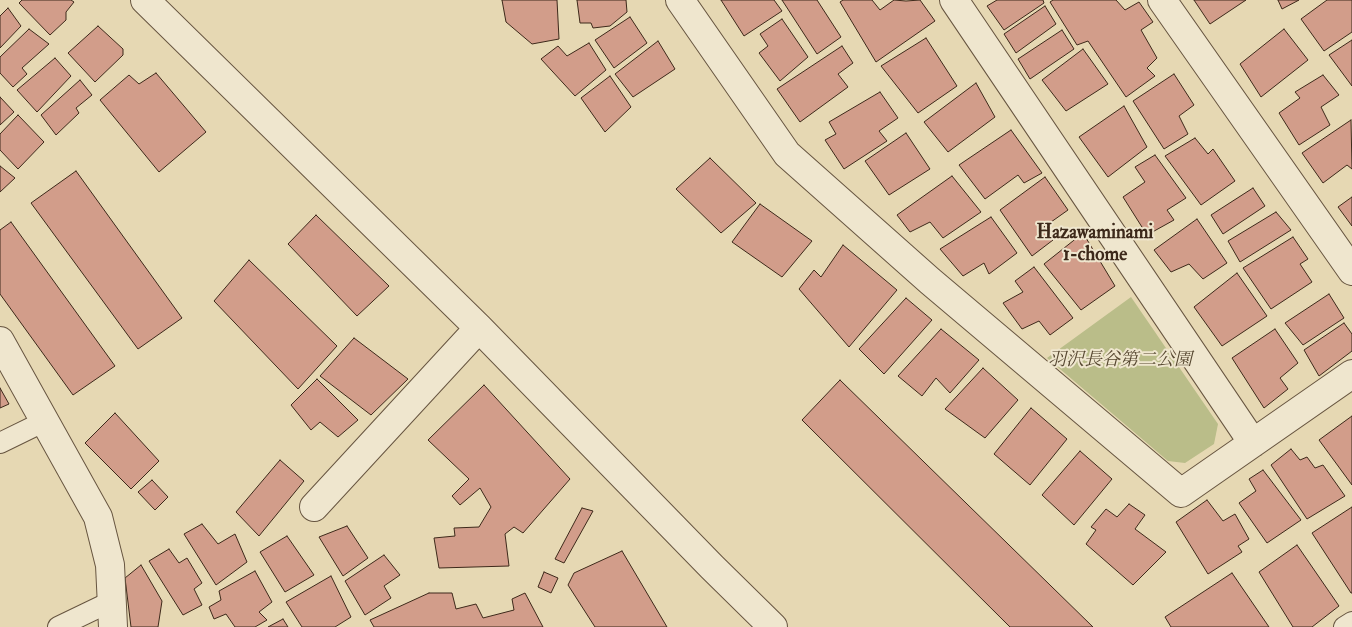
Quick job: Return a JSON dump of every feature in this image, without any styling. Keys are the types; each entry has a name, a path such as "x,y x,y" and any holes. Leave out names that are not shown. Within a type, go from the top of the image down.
{"street":[{"path":"145,0 479,328 773,627"},
{"path":"680,0 787,154 930,281 1181,493 1352,374"},
{"path":"954,0 1253,443"},
{"path":"1162,0 1352,271"},
{"path":"314,507 479,328"},
{"path":"0,341 98,517 110,565 113,614"}],"lane":[{"path":"0,443 45,420"},
{"path":"58,627 113,614"},
{"path":"1344,627 1352,622"}],"green space":[{"name":"羽沢長谷第二公園","path":"1131,297 1218,424 1214,444 1185,463 1168,461 1047,358"}],"building":[{"path":"22,0 71,0 74,2 66,12 66,20 50,35 19,3"},
{"path":"502,0 557,0 559,39 532,44 506,22"},
{"path":"577,0 626,0 627,12 610,26 593,28 591,23 580,23"},
{"path":"721,0 774,0 782,11 744,36"},
{"path":"782,0 817,0 841,37 817,54"},
{"path":"843,0 872,0 880,10 894,0 920,0 935,21 876,62 840,2"},
{"path":"997,0 1043,0 1044,3 1004,30 987,6"},
{"path":"1053,0 1116,0 1125,10 1139,2 1153,22 1141,30 1157,58 1147,68 1155,76 1126,97 1088,41 1077,45 1050,2"},
{"path":"1194,0 1246,0 1210,24"},
{"path":"1278,0 1299,0 1282,9"},
{"path":"1327,0 1352,0 1352,32 1324,51 1301,19"},
{"path":"1045,6 1056,24 1016,53 1004,34"},
{"path":"8,8 21,26 0,48 0,16"},
{"path":"630,17 647,43 614,68 595,40"},
{"path":"782,19 808,57 780,81 759,53 768,46 760,34"},
{"path":"98,26 123,49 123,55 95,82 68,53"},
{"path":"29,29 49,44 22,68 27,74 13,87 0,73 0,57"},
{"path":"1284,29 1308,60 1261,97 1240,64"},
{"path":"1062,30 1074,49 1030,79 1018,59"},
{"path":"926,38 957,86 918,113 881,66"},
{"path":"1352,40 1352,86 1329,55"},
{"path":"658,41 675,69 633,97 615,74"},
{"path":"589,43 606,70 575,96 541,59 558,46 567,56"},
{"path":"842,46 853,63 838,74 848,87 800,122 777,89"},
{"path":"1083,49 1108,84 1066,111 1042,80"},
{"path":"55,58 71,76 37,112 17,90"},
{"path":"156,73 206,132 159,172 100,100 129,75 139,84"},
{"path":"1174,74 1194,105 1179,116 1188,134 1164,149 1133,101"},
{"path":"1323,75 1339,95 1321,107 1330,125 1299,145 1279,113 1300,98 1295,92"},
{"path":"610,76 631,107 605,132 581,98"},
{"path":"80,80 92,95 76,108 79,113 56,135 41,115"},
{"path":"976,83 995,117 948,152 924,122"},
{"path":"880,92 898,118 879,131 887,141 844,169 825,140 836,134 829,122"},
{"path":"0,97 14,112 0,125"},
{"path":"1124,106 1147,147 1108,177 1079,137"},
{"path":"18,115 44,142 18,169 0,150 0,134"},
{"path":"1351,120 1352,169 1347,165 1323,183 1302,153"},
{"path":"1011,130 1042,173 1024,183 1018,175 985,199 959,165"},
{"path":"906,133 930,169 889,195 865,161"},
{"path":"1195,138 1208,154 1213,149 1235,181 1201,205 1165,156"},
{"path":"1155,155 1186,198 1167,210 1174,220 1147,235 1123,197 1145,182 1135,167"},
{"path":"710,158 756,203 721,233 676,189"},
{"path":"0,166 15,178 0,192"},
{"path":"76,171 182,318 138,349 31,203"},
{"path":"952,176 981,212 943,238 930,222 910,232 897,215"},
{"path":"1045,177 1068,210 1044,227 1053,240 1032,256 1000,210"},
{"path":"1253,188 1265,206 1223,234 1211,215"},
{"path":"1352,197 1352,226 1338,207"},
{"path":"760,204 812,241 782,277 732,242"},
{"path":"1276,212 1291,230 1240,262 1228,241"},
{"path":"316,215 389,286 357,316 288,244"},
{"path":"991,217 1017,253 989,274 984,263 963,276 940,249"},
{"path":"1197,219 1227,263 1203,279 1189,264 1171,272 1154,250"},
{"path":"11,222 115,366 73,395 0,294 0,230"},
{"path":"1083,233 1115,286 1081,310 1044,264"},
{"path":"1293,237 1308,259 1300,264 1312,282 1271,309 1243,268"},
{"path":"843,245 897,290 849,347 799,289 814,270 821,277"},
{"path":"249,260 337,346 298,389 214,301"},
{"path":"1034,267 1073,318 1050,335 1039,321 1022,329 1003,303 1023,292 1015,281"},
{"path":"1237,273 1267,316 1222,346 1194,307"},
{"path":"1329,294 1344,318 1303,345 1285,323"},
{"path":"906,298 932,320 884,374 859,349"},
{"path":"1344,323 1352,334 1352,351 1319,376 1304,350"},
{"path":"941,329 979,360 950,393 936,378 922,396 898,376"},
{"path":"1275,329 1298,363 1280,378 1288,389 1264,408 1232,358"},
{"path":"354,338 408,379 371,415 320,376"},
{"path":"983,368 1018,400 985,438 945,409"},
{"path":"317,379 358,420 338,437 320,422 311,430 291,405"},
{"path":"840,380 1093,627 1010,627 802,420"},
{"path":"484,385 570,479 523,533 514,527 505,534 509,566 439,568 434,538 455,536 454,528 479,527 491,507 480,488 460,505 452,496 469,479 428,440"},
{"path":"0,388 9,404 0,408"},
{"path":"1031,408 1067,439 1030,485 994,454"},
{"path":"115,413 159,461 131,489 85,443"},
{"path":"1352,416 1352,485 1319,440"},
{"path":"1291,449 1300,460 1307,457 1315,468 1323,465 1345,496 1307,519 1271,465"},
{"path":"1080,451 1112,479 1074,525 1042,495"},
{"path":"280,460 304,481 259,536 236,512"},
{"path":"1263,470 1301,520 1267,543 1239,503 1256,491 1249,479"},
{"path":"152,480 168,497 155,510 138,492"},
{"path":"1207,500 1223,521 1235,514 1249,539 1238,546 1242,552 1208,574 1176,522"},
{"path":"1129,504 1145,515 1135,529 1166,552 1133,585 1086,544 1096,530 1091,527 1106,509 1117,517"},
{"path":"1352,507 1352,593 1351,593 1312,533"},
{"path":"582,508 593,511 564,563 555,559"},
{"path":"202,524 218,544 235,534 247,562 216,585 184,534"},
{"path":"347,526 368,558 343,576 319,537"},
{"path":"287,536 314,575 285,592 260,552"},
{"path":"1297,545 1339,606 1312,627 1293,627 1259,572"},
{"path":"169,549 179,563 187,558 202,583 194,589 202,605 183,615 149,561"},
{"path":"622,551 667,627 595,627 568,585 574,573"},
{"path":"384,555 400,575 384,586 391,598 365,615 345,581"},
{"path":"141,565 162,601 158,627 131,627 125,578"},
{"path":"255,571 272,602 259,612 267,620 255,627 235,627 226,614 214,619 209,607 221,600 219,591"},
{"path":"544,572 558,578 551,593 538,587"},
{"path":"1232,573 1269,627 1171,627 1165,617"},
{"path":"331,576 351,617 335,627 302,627 286,602"},
{"path":"429,593 452,593 456,609 476,604 483,618 514,610 512,599 525,593 543,627 374,627 370,620"},
{"path":"283,619 288,627 268,627"}],"district":[{"name":"Hazawaminami 1-chome","path":"1095,245"}]}
